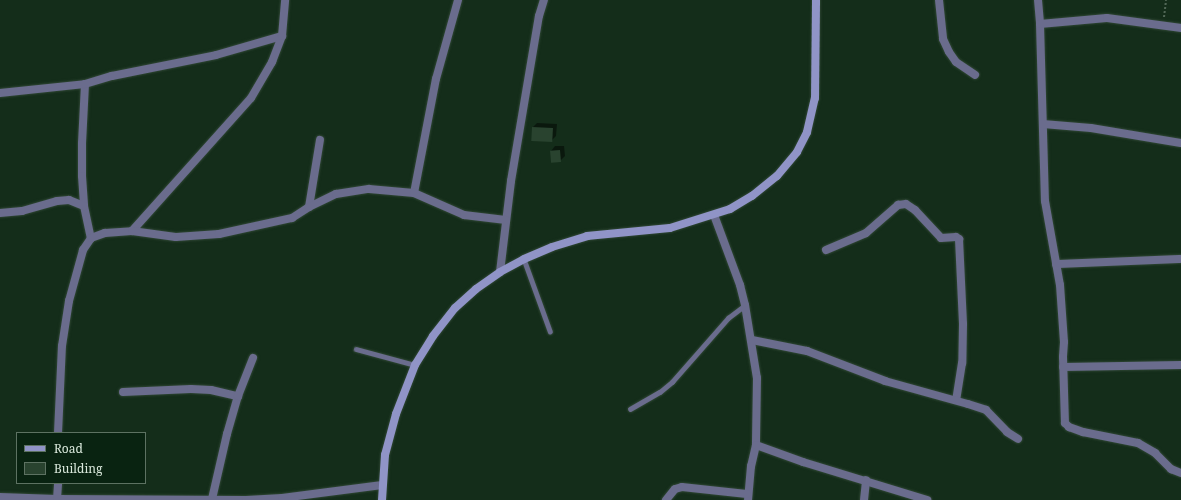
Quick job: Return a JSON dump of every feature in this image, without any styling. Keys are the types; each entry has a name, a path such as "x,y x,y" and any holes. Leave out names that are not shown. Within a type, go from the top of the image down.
{"main road":[{"path":"382,500 385,455 396,414 415,365 433,336 455,308 476,289 500,272 524,259 552,247 587,236 670,228 730,209 752,196 777,176 797,152 807,132 815,98 816,0"}],"street":[{"path":"132,231 251,98 272,62 282,36 285,0"},
{"path":"414,193 436,78 458,0"},
{"path":"500,272 506,220 524,104 539,16 544,0"},
{"path":"938,0 943,39 949,52 956,62 975,75"},
{"path":"1038,0 1045,201 1056,264 1064,342 1063,367 1065,423 1069,427 1138,443 1155,453 1171,469 1181,473"},
{"path":"1040,24 1107,18 1163,24 1181,28"},
{"path":"0,92 85,84 120,75 216,55 282,36"},
{"path":"85,84 82,143 84,206 91,238"},
{"path":"1043,124 1091,128 1181,143"},
{"path":"309,207 320,140"},
{"path":"58,432 62,346 69,301 83,250 91,238 105,233 132,231 176,237 219,234 292,218 309,207 336,194 369,189 414,193 464,215 506,220"},
{"path":"0,213 22,211 57,201 69,200 84,206"},
{"path":"826,250 866,233 898,205 906,204 915,210 941,238 956,237 959,239 963,347 956,399"},
{"path":"666,500 675,489 682,487 747,497 750,466 756,445 757,378 752,340 745,305 730,256 714,215"},
{"path":"1056,264 1181,259"},
{"path":"752,340 807,351 885,381 919,392 956,399 986,410 1007,432 1018,439"},
{"path":"212,498 226,434 238,396 253,358"},
{"path":"1063,367 1181,365"},
{"path":"123,392 191,389 211,390 238,396"},
{"path":"756,445 803,462 866,480 927,500"},
{"path":"864,500 866,480"},
{"path":"57,499 58,484"},
{"path":"0,497 57,499 282,498 382,485"}],"lane":[{"path":"524,259 550,331"},
{"path":"630,409 660,392 672,382 728,318 745,305"},
{"path":"356,349 415,365"}],"path":[{"path":"1163,24 1166,0"}],"building":[{"path":"532,127 553,128 552,142 531,141"},
{"path":"560,150 561,162 551,163 550,151"}]}
